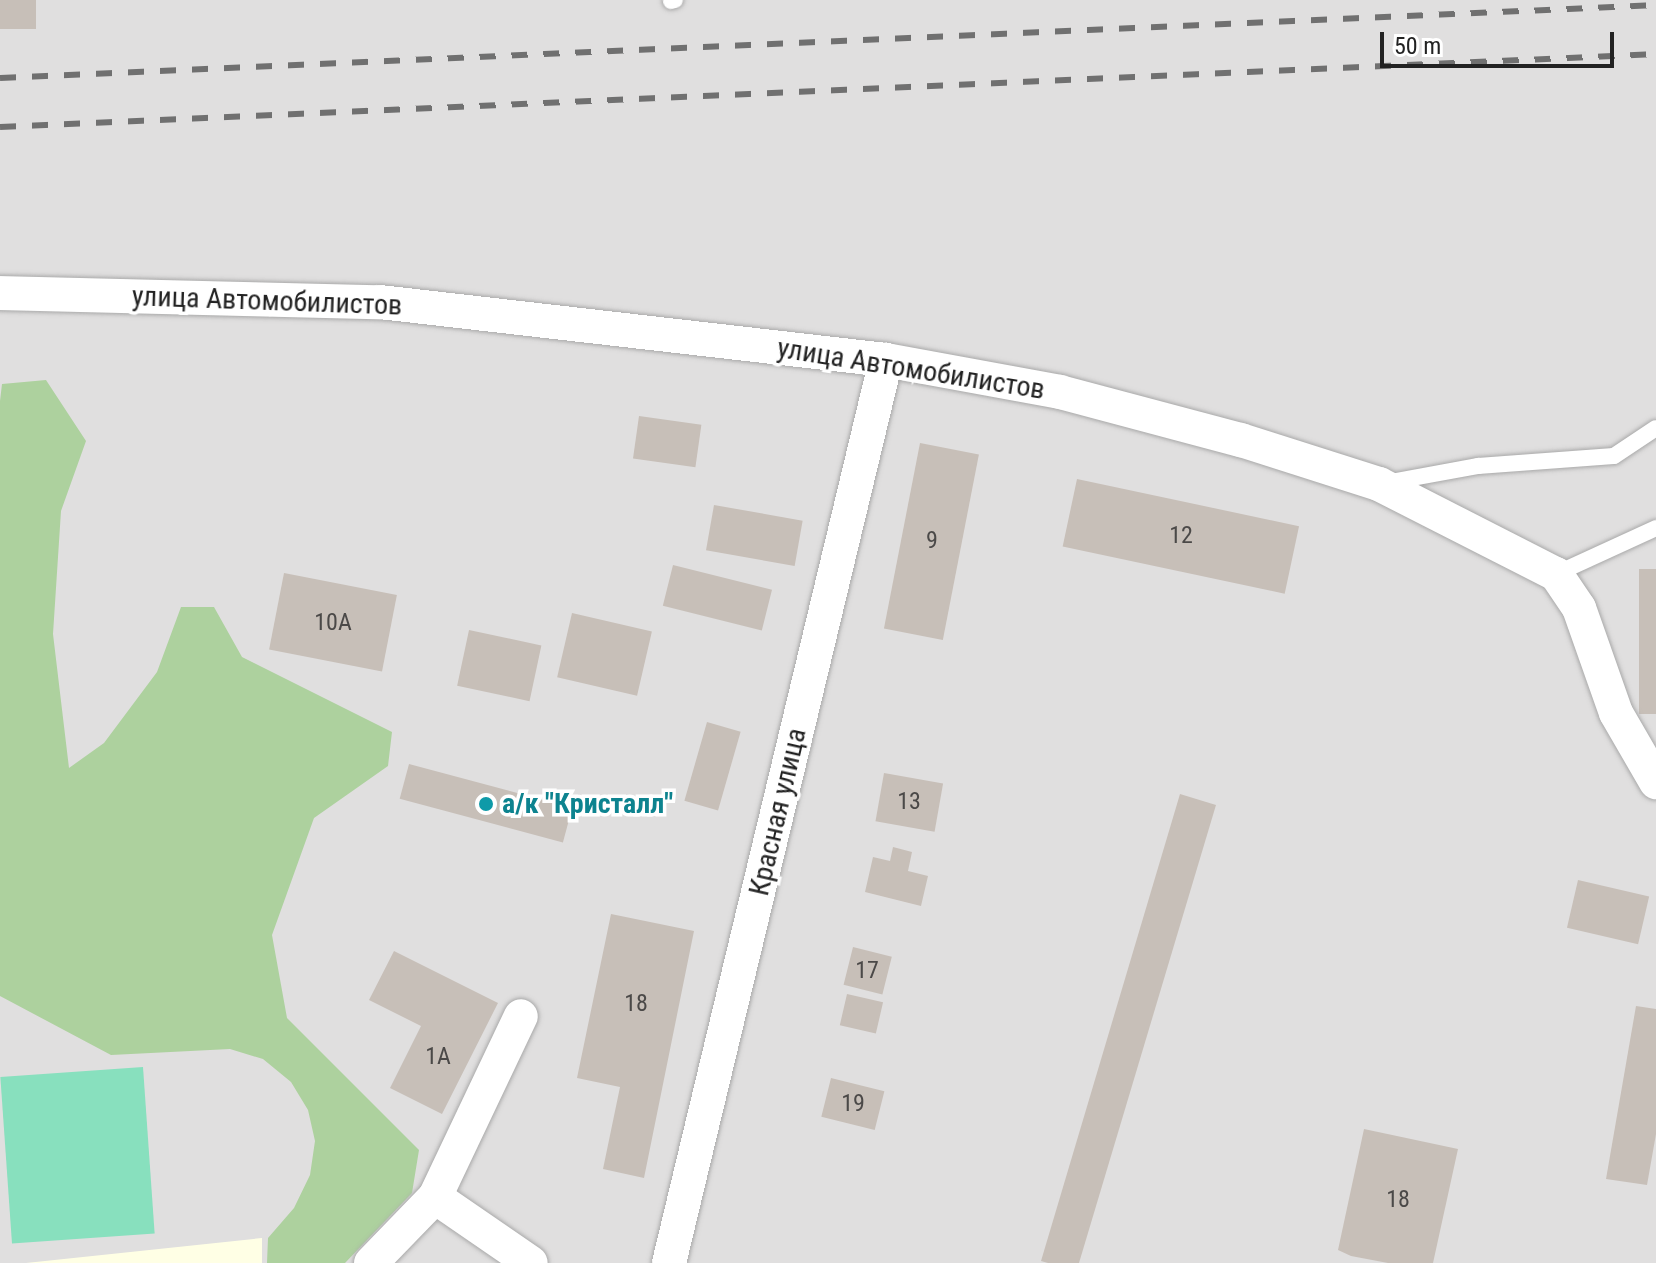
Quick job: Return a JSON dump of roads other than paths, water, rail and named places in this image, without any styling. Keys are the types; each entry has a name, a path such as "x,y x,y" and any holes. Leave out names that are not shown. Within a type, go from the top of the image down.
{"street":[{"name":"улица Автомобилистов","path":"0,293 380,302 886,360 1060,392 1241,440 1379,484 1556,574 1579,608 1616,713 1656,782"},
{"name":"Красная улица","path":"669,1263 886,360"},
{"path":"371,1263 435,1197 521,1016"},
{"path":"435,1197 531,1263"}],"lane":[{"path":"1379,484 1478,466 1614,456 1656,428"},
{"path":"1556,574 1656,528"}],"railway":[{"path":"0,78 1656,5"},
{"path":"0,127 1656,54"}],"place":[{"name":"а/к \"Кристалл\"","path":"486,804"}]}
